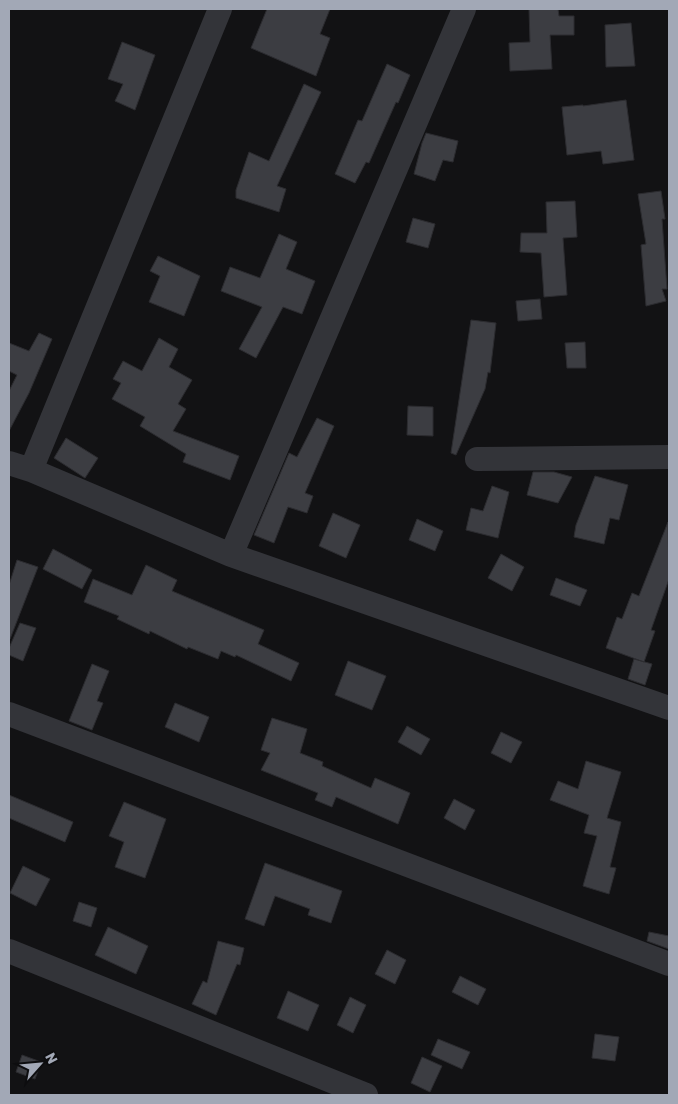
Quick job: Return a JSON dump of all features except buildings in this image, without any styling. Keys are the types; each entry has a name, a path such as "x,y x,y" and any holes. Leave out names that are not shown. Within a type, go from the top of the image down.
{"street":[{"path":"31,470 220,9"},
{"path":"231,555 464,9"},
{"path":"477,459 669,457"},
{"path":"9,463 31,470 231,555 669,708"},
{"path":"9,714 669,964"},
{"path":"9,951 366,1095"}]}
